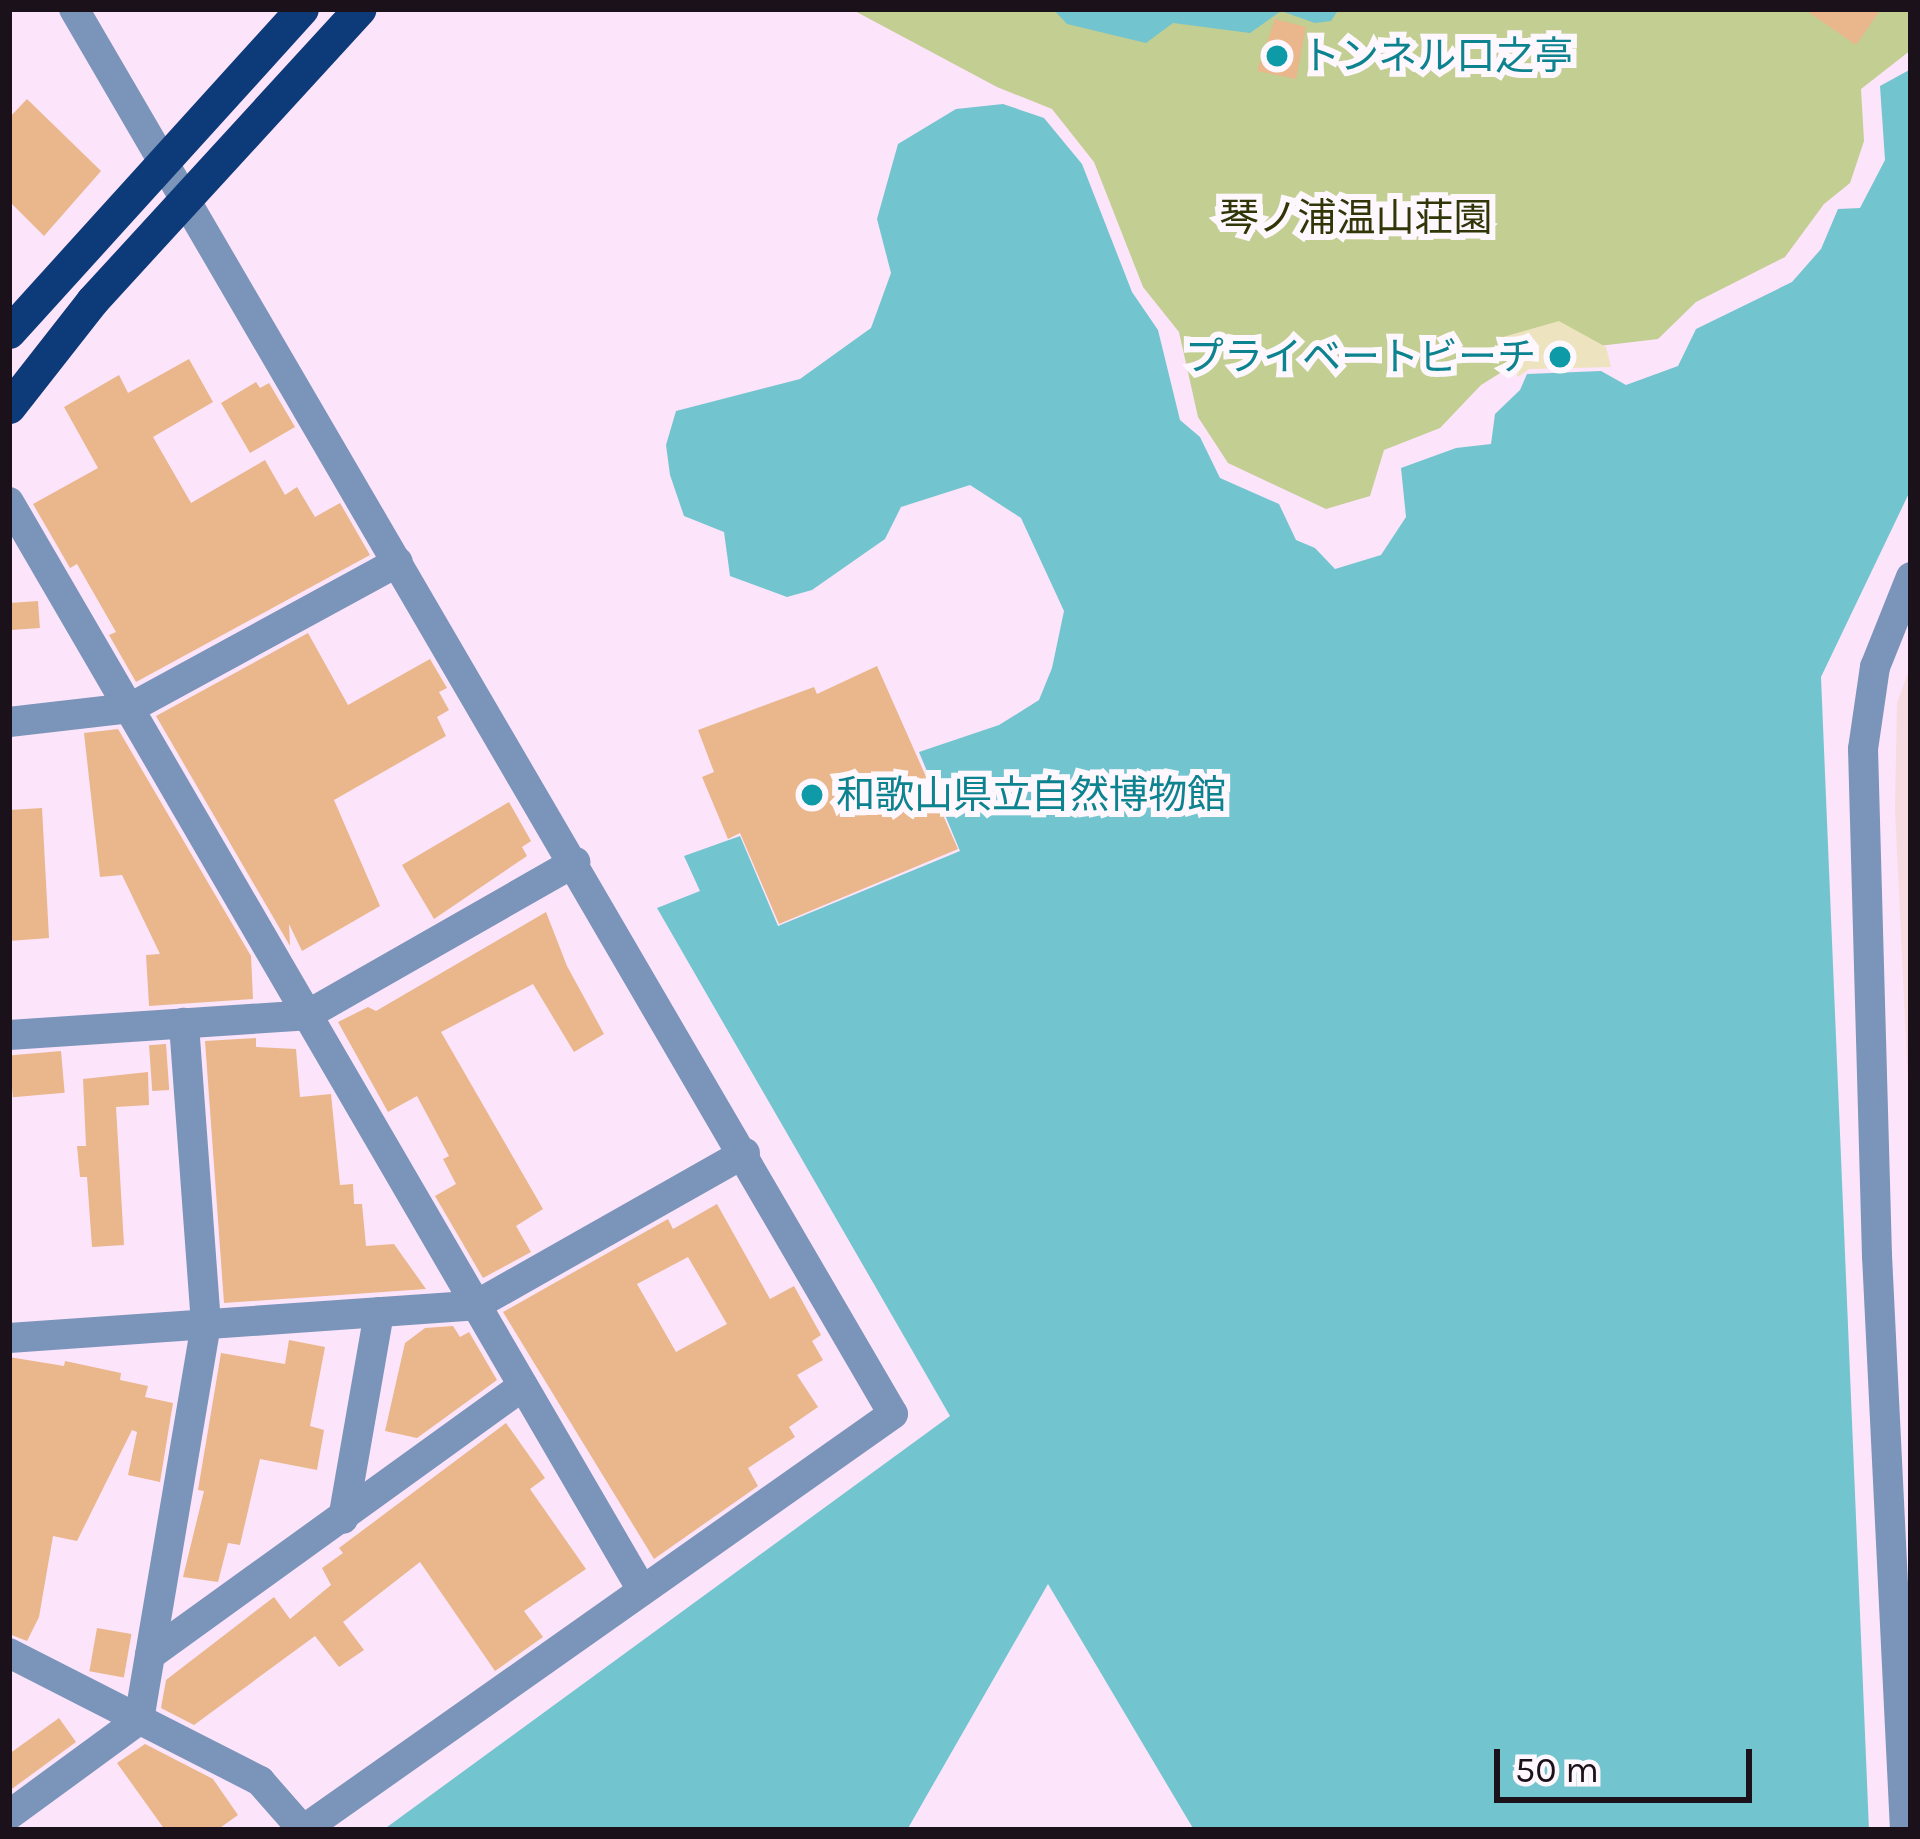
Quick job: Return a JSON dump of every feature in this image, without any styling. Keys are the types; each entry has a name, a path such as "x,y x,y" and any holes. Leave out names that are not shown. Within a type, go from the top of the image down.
{"highway":[{"path":"9,332 302,9"},
{"path":"9,407 43,359 184,197 360,9"}],"street":[{"path":"9,1653 260,1781 303,1830 893,1414 746,1153 74,9"},
{"path":"9,502 642,1590"},
{"path":"9,722 130,708 398,562"},
{"path":"1904,1830 1877,1256 1863,749 1874,668 1911,577"},
{"path":"9,1035 307,1015 575,862"},
{"path":"9,1815 139,1720 206,1324 184,1023"},
{"path":"9,1339 476,1305 746,1153"},
{"path":"343,1520 380,1312"},
{"path":"150,1655 343,1520 523,1385"}],"shaded area":[{"path":"1911,665 1911,1146 1895,809 1897,703"}],"green space":[{"name":"琴ノ浦温山荘園","path":"851,9 1911,9 1911,50 1861,89 1864,141 1850,183 1824,204 1785,257 1696,302 1658,339 1531,354 1481,385 1440,428 1384,450 1370,496 1326,509 1228,463 1198,417 1179,332 1143,287 1094,162 1052,109 997,87"}],"sand":[{"name":"プライベートビーチ","path":"1559,321 1606,347 1611,367 1529,369 1518,377 1503,337"}],"water":[{"path":"1053,9 1339,9 1331,21 1315,23 1281,11 1250,33 1173,23 1146,43 1067,24"},
{"path":"1911,69 1911,489 1821,677 1869,1830 1194,1830 1048,1584 907,1830 383,1830 950,1416 657,908 700,891 684,856 740,836 778,926 960,851 919,752 999,725 1039,700 1052,668 1064,611 1021,518 970,485 901,507 885,539 812,590 787,597 730,576 724,532 684,516 670,475 666,445 676,411 800,379 871,328 891,273 877,219 898,144 956,109 1003,104 1044,118 1082,164 1132,292 1158,330 1180,420 1200,437 1220,478 1279,504 1296,540 1315,548 1335,569 1381,555 1406,517 1401,468 1456,448 1491,444 1495,414 1520,390 1527,374 1601,371 1626,385 1678,366 1696,329 1792,282 1821,249 1838,209 1860,208 1885,160 1880,86"}],"building":[{"path":"1804,9 1881,9 1856,45"},
{"name":"トンネル口之亭","path":"1275,19 1306,27 1296,79 1257,71"},
{"path":"27,99 101,171 44,236 9,201 9,118"},
{"path":"189,359 213,402 153,437 191,503 265,460 285,495 297,487 315,517 340,503 370,555 136,682 109,635 116,632 77,564 70,568 33,504 98,468 64,407 119,375 128,393"},
{"path":"256,382 260,388 269,383 295,427 250,453 221,403"},
{"path":"38,601 40,628 11,630 9,603"},
{"path":"308,633 348,705 430,659 447,688 439,692 449,710 437,717 446,736 334,800 380,906 302,951 289,924 290,946 156,716"},
{"name":"和歌山県立自然博物館","path":"877,666 958,849 779,924 740,833 728,839 702,777 714,772 698,730 814,687 817,694"},
{"path":"118,729 251,956 253,999 149,1006 146,955 160,954 122,875 100,877 84,733"},
{"path":"509,802 531,841 522,847 527,856 434,919 402,865"},
{"path":"42,808 49,938 9,941 9,810"},
{"path":"546,912 567,966 604,1034 574,1052 533,984 441,1032 543,1209 516,1226 531,1252 483,1278 435,1196 456,1184 443,1159 449,1156 417,1096 388,1112 338,1022 368,1007 376,1011"},
{"path":"256,1038 256,1047 296,1049 300,1097 331,1094 340,1185 353,1184 354,1204 362,1204 366,1246 394,1244 426,1289 224,1303 205,1041"},
{"path":"166,1044 169,1090 152,1091 149,1045"},
{"path":"61,1051 65,1093 13,1097 9,1056"},
{"path":"148,1072 149,1105 116,1107 124,1245 92,1247 87,1177 80,1177 77,1146 86,1146 83,1079"},
{"path":"717,1204 770,1299 794,1286 821,1335 812,1341 823,1360 797,1375 818,1407 789,1427 795,1437 748,1468 758,1486 654,1559 503,1312 668,1219 673,1229","holes":["688,1257 727,1324 676,1352 637,1284"]},
{"path":"453,1326 460,1337 469,1332 497,1380 417,1438 385,1431 405,1343 425,1328"},
{"path":"289,1340 325,1347 310,1426 324,1430 317,1470 260,1459 240,1545 228,1543 218,1582 183,1577 204,1491 198,1490 221,1353 285,1364"},
{"path":"9,1357 64,1366 65,1361 121,1373 120,1380 148,1386 145,1397 173,1403 160,1482 128,1475 137,1432 132,1430 77,1541 53,1536 39,1617 27,1641 9,1634"},
{"path":"506,1423 545,1478 530,1489 586,1569 524,1611 543,1637 495,1671 420,1562 343,1622 364,1650 339,1667 315,1636 194,1725 161,1708 166,1680 274,1597 290,1619 331,1585 322,1568 343,1553 339,1548"},
{"path":"97,1628 131,1634 124,1677 89,1671"},
{"path":"59,1718 76,1742 9,1791 9,1754"},
{"path":"145,1744 213,1779 238,1815 217,1830 165,1830 117,1763"}],"place":[{"name":"トンネル口之亭","path":"1277,56"},
{"name":"プライベートビーチ","path":"1560,357"},
{"name":"和歌山県立自然博物館","path":"812,795"}]}
